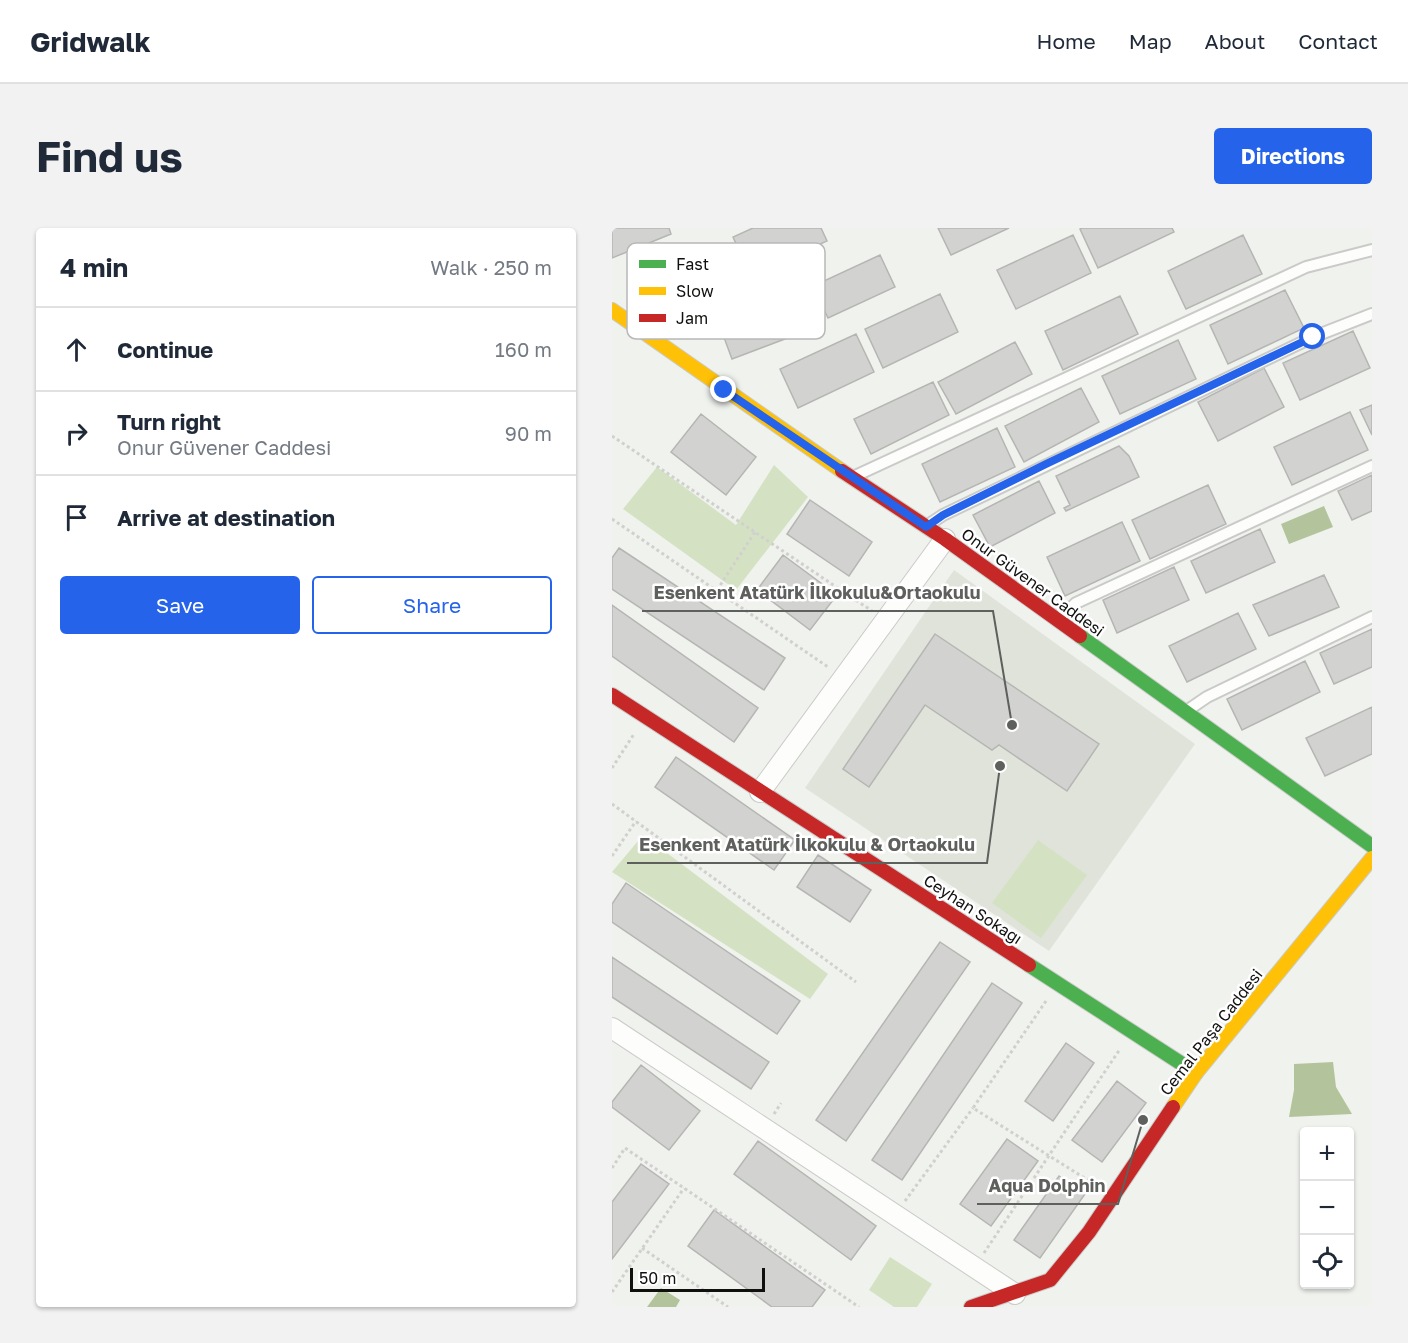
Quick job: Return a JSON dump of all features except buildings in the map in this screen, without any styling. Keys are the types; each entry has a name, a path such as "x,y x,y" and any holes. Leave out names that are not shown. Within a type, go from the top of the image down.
{"street":[{"name":"Onur Güvener Caddesi","path":"612,310 627,320"},
{"name":"Onur Güvener Caddesi","path":"654,339 945,539 1372,846"},
{"path":"760,792 945,539"},
{"name":"Ceyhan Sokağı","path":"612,695 1196,1073"},
{"name":"Cemal Paşa Caddesi","path":"970,1307 1015,1294 1050,1280 1113,1196 1196,1073 1372,858"},
{"path":"612,1029 1015,1294"}],"lane":[{"path":"852,477 1306,267 1372,250"},
{"path":"926,527 943,515 1026,474 1313,337 1372,314"},
{"path":"1058,620 1076,603 1372,466"},
{"path":"1185,712 1207,697 1372,617"}],"path":[{"path":"612,436 885,620"},
{"path":"612,519 843,678"},
{"path":"717,590 755,532"},
{"path":"612,768 646,717"},
{"path":"612,804 856,982"},
{"path":"612,856 636,821"},
{"path":"895,1214 973,1108 1058,983"},
{"path":"975,1267 1132,1031"},
{"path":"973,1108 1113,1196"},
{"path":"612,1168 625,1148 859,1307"},
{"path":"612,1292 684,1188"},
{"path":"642,1248 728,1307"}],"shaded area":[{"path":"774,465 808,497 736,590 623,509 657,467 736,525"},
{"path":"1324,506 1333,527 1289,544 1281,524"},
{"path":"954,570 1195,744 1049,951 805,788"},
{"path":"643,835 828,974 810,999 612,872"},
{"path":"1038,840 1087,875 1041,938 992,903"},
{"path":"1333,1062 1336,1087 1352,1114 1289,1117 1294,1090 1294,1064"},
{"path":"890,1257 932,1284 917,1307 894,1307 869,1290"},
{"path":"661,1288 680,1300 676,1307 647,1307"}],"traffic: fast":[{"path":"1080,636 1372,846"},
{"path":"1029,965 1196,1073"}],"traffic: slow":[{"path":"612,310 627,320"},
{"path":"653,339 842,471"},
{"path":"1173,1107 1196,1073 1372,858"}],"traffic: jam":[{"path":"842,471 945,539 1080,636"},
{"path":"612,695 1029,965"},
{"path":"971,1307 1050,1280 1089,1232 1173,1107"}],"place":[{"name":"Esenkent Atatürk İlkokulu&Ortaokulu","path":"1012,725"},
{"name":"Esenkent Atatürk İlkokulu & Ortaokulu","path":"1000,766"},
{"name":"Aqua Dolphin","path":"1143,1120"}],"route":[{"path":"724,390 926,527 943,515 1046,464 1313,337"}]}
